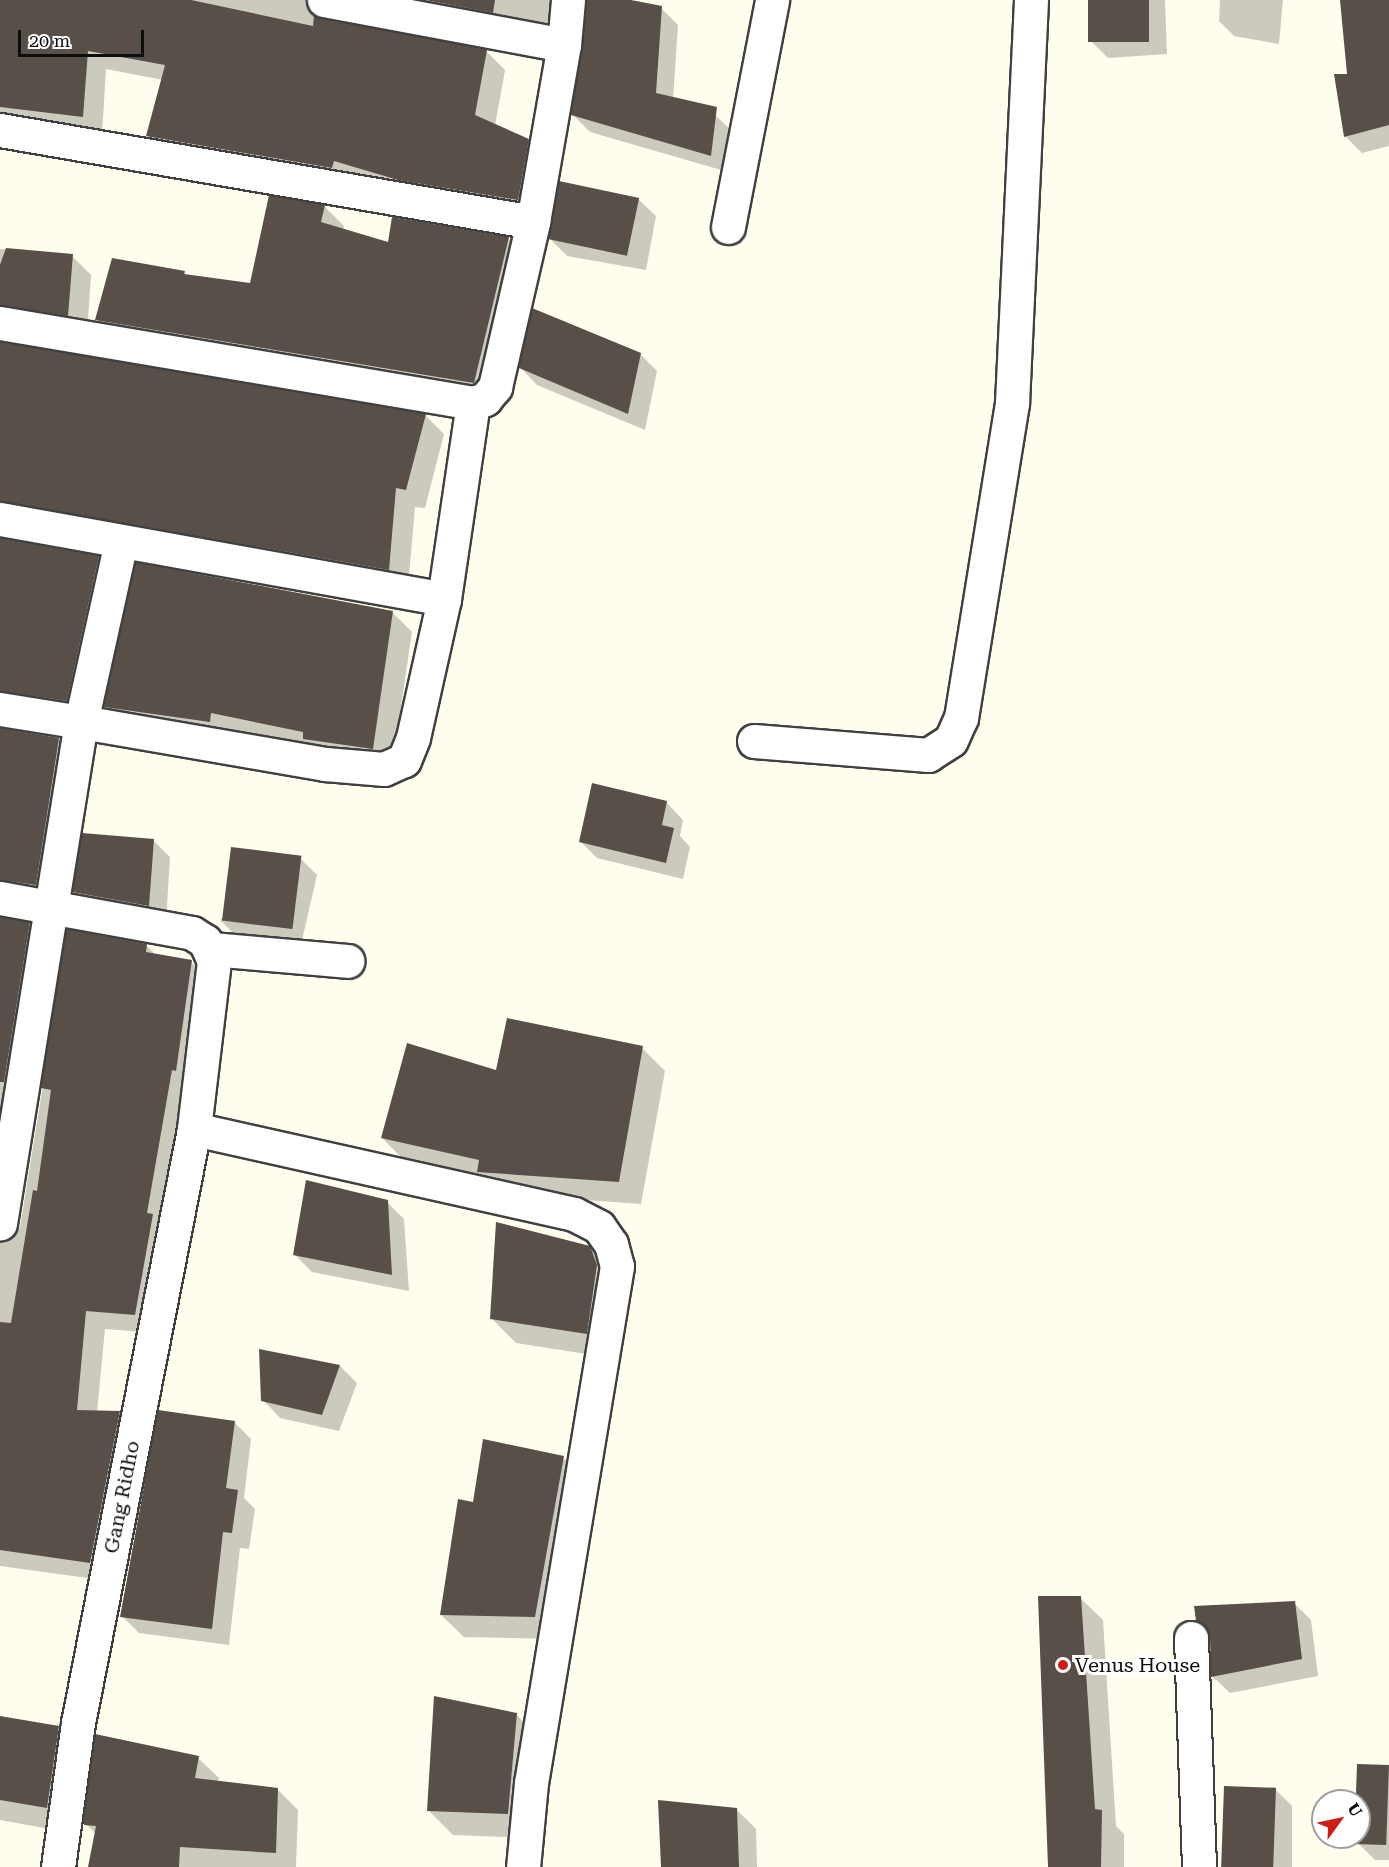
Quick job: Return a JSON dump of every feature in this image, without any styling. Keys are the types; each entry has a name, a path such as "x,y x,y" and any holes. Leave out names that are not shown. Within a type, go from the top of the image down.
{"street":[{"path":"324,0 564,45"},
{"path":"0,323 473,404 484,399 495,387 533,222 564,45 567,0"},
{"path":"728,227 772,0"},
{"path":"754,741 928,755 951,740 960,718 1012,403 1031,0"},
{"path":"0,130 533,222"},
{"path":"0,709 325,764 395,767 404,760 413,738 444,599 473,404"},
{"path":"0,519 444,599"},
{"path":"0,1223 10,1097 50,908 81,722 121,541"},
{"path":"0,897 192,933 211,949 346,961"},
{"name":"Gang Ridho","path":"58,1867 78,1723 194,1129 214,961 211,949"},
{"path":"194,1129 574,1214 598,1227 611,1244 617,1266 531,1783 523,1867"},
{"path":"1191,1638 1199,1867"}],"building":[{"path":"0,0 191,0 313,26 314,15 487,50 475,115 529,139 518,200 398,180 334,161 332,168 146,136 165,65 88,51 83,117 0,107"},
{"path":"426,0 495,0 493,13"},
{"path":"586,0 631,0 662,6 656,93 717,107 711,156 571,115"},
{"path":"1088,0 1149,0 1149,42 1088,42"},
{"path":"1340,0 1389,0 1389,125 1344,137 1334,74 1347,74"},
{"path":"559,181 639,198 627,256 547,239"},
{"path":"269,195 325,205 321,222 388,242 392,217 509,237 474,383 95,320 112,258 185,271 184,274 250,283"},
{"path":"6,248 73,254 68,316 0,305 0,265"},
{"path":"532,308 641,353 628,414 519,368"},
{"path":"0,342 426,414 406,490 396,488 389,570 0,501"},
{"path":"0,538 99,556 67,701 0,691"},
{"path":"135,562 393,611 373,749 303,739 303,732 211,713 210,722 104,707"},
{"path":"0,728 59,738 36,885 0,880"},
{"path":"592,783 667,801 662,825 674,828 666,863 579,842"},
{"path":"82,833 154,839 149,906 72,892"},
{"path":"231,847 301,856 292,929 222,920"},
{"path":"0,917 30,922 4,1082 0,1082"},
{"path":"66,929 147,944 146,952 192,960 176,1071 172,1070 147,1213 153,1214 135,1315 86,1311 77,1410 120,1411 90,1563 0,1550 0,1322 11,1323 33,1190 37,1191 51,1090 41,1088"},
{"path":"507,1018 643,1046 619,1182 477,1172 479,1160 381,1138 407,1043 496,1070"},
{"path":"306,1180 388,1200 392,1275 293,1255"},
{"path":"496,1222 590,1246 597,1265 587,1334 490,1319"},
{"path":"259,1349 340,1365 322,1415 261,1401"},
{"path":"158,1410 235,1421 226,1488 238,1490 232,1533 223,1532 212,1629 120,1617"},
{"path":"483,1439 564,1456 535,1617 440,1615 458,1499 473,1502"},
{"name":"Venus House","path":"1038,1596 1081,1596 1095,1809 1102,1810 1101,1867 1048,1867"},
{"path":"1295,1601 1302,1659 1211,1677 1210,1637 1207,1628 1196,1621 1194,1606"},
{"path":"434,1696 517,1713 508,1814 427,1811"},
{"path":"0,1716 59,1726 47,1808 0,1800"},
{"path":"95,1734 199,1756 195,1778 278,1788 276,1853 180,1847 179,1867 88,1867 96,1826 84,1825 84,1815"},
{"path":"1357,1764 1389,1765 1386,1845 1371,1845 1371,1789 1356,1789"},
{"path":"1224,1786 1276,1788 1273,1867 1221,1867"},
{"path":"658,1800 737,1808 739,1867 661,1867"}],"place":[{"name":"Venus House","path":"1063,1665"}]}
